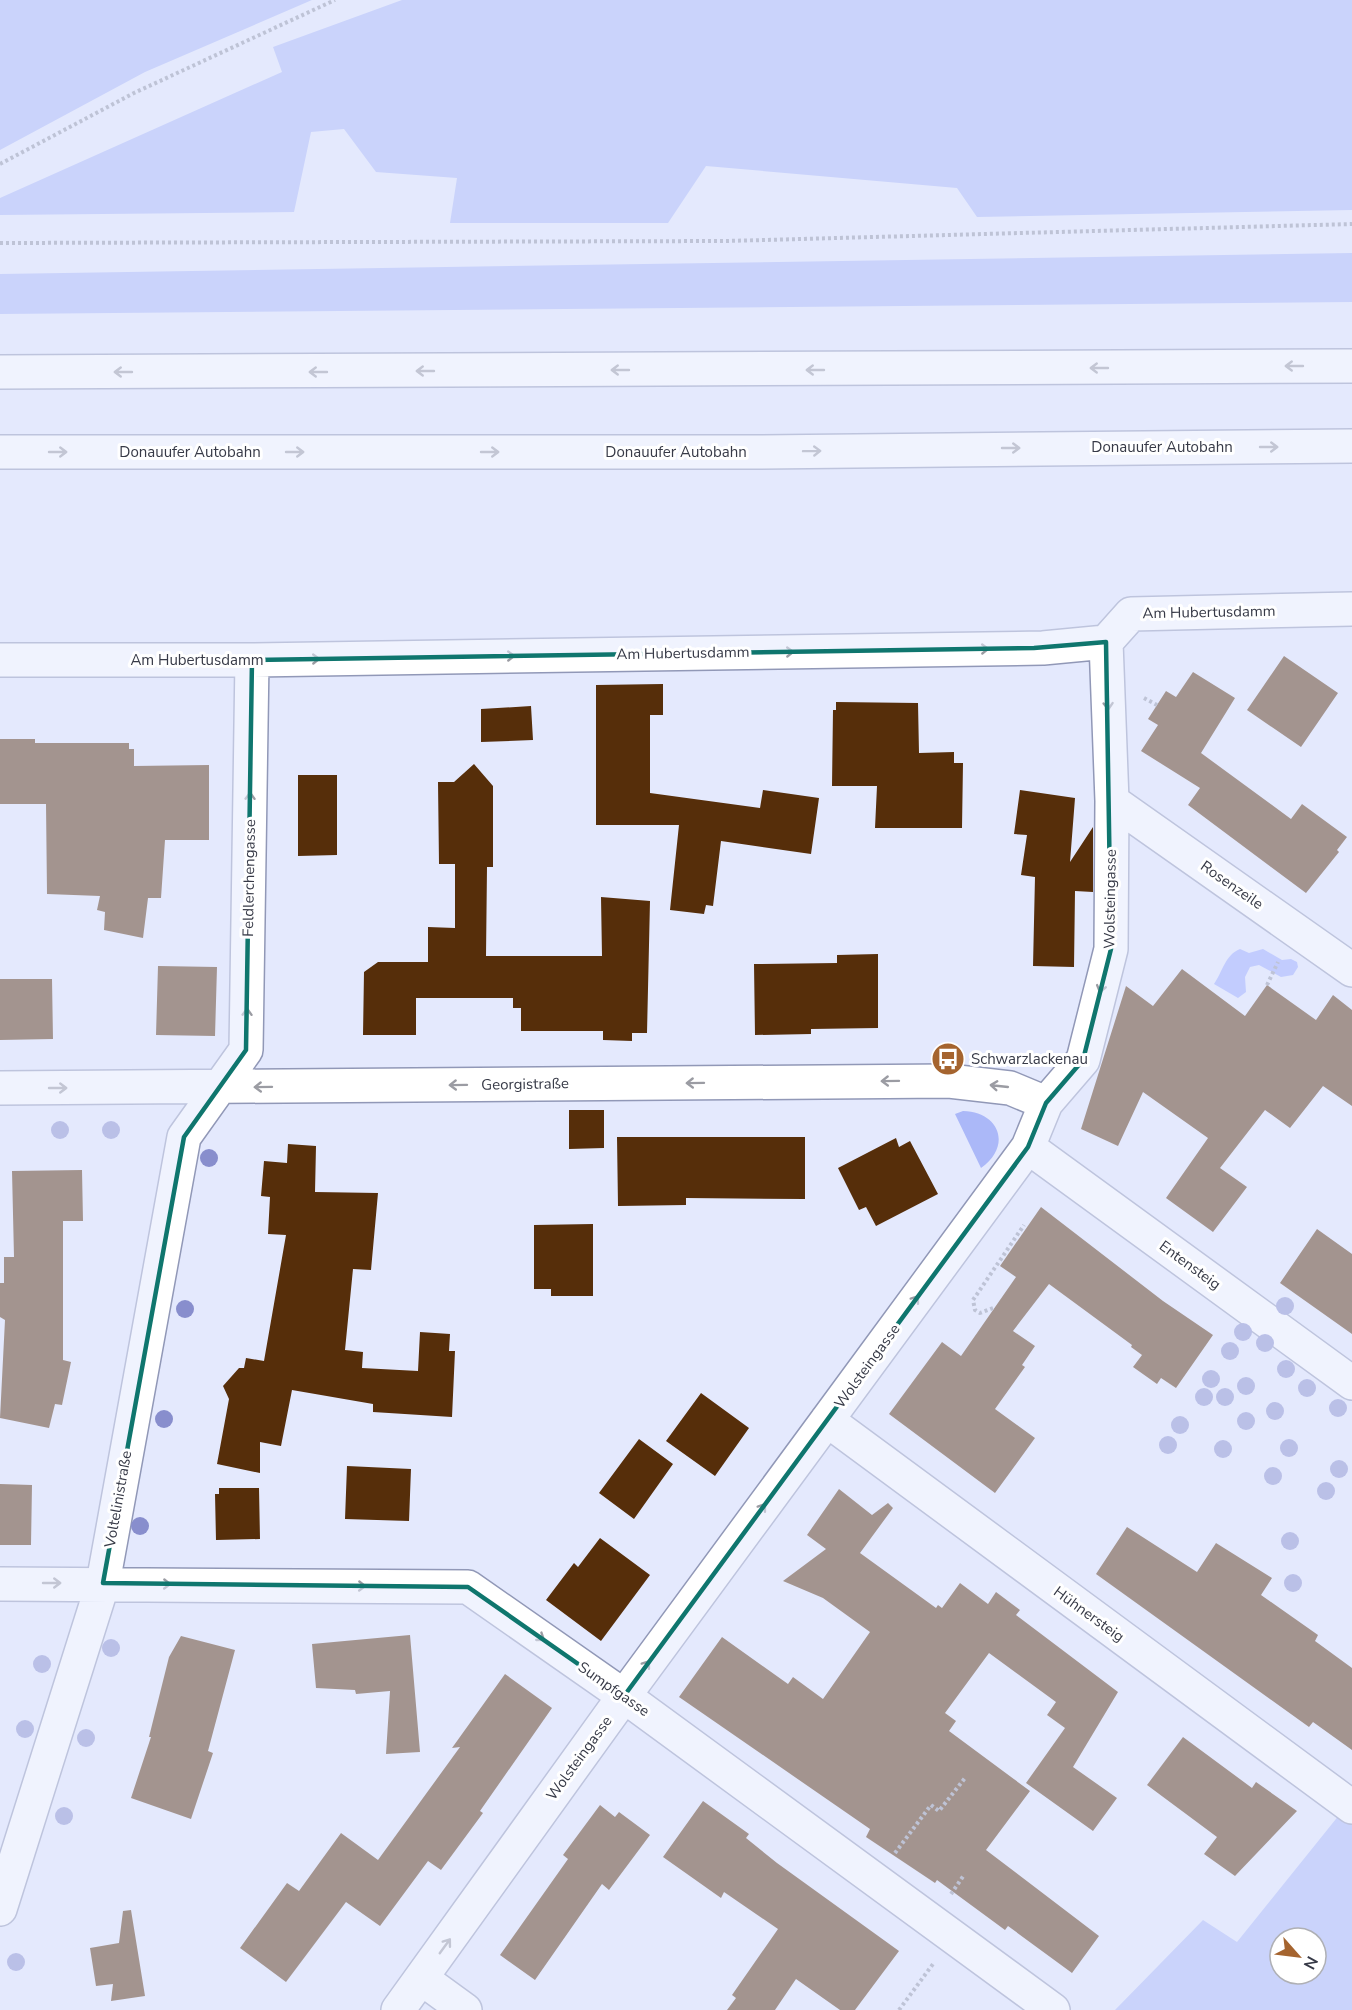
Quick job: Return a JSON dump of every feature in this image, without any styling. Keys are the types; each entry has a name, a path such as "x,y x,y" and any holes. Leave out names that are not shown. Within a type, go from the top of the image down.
{"main road":[{"path":"0,372 1352,366"},
{"name":"Donauufer Autobahn","path":"0,452 754,452 1352,446"},
{"name":"Am Hubertusdamm","path":"0,660 252,660 1034,648 1106,642 1131,614 1352,609"},
{"name":"Wolsteingasse","path":"398,2010 624,1696 1028,1147 1046,1103 1083,1060 1111,949 1112,801 1106,642"},
{"name":"Feldlerchengasse","path":"218,1087 246,1050 252,660"},
{"name":"Rosenzeile","path":"1112,801 1352,970"},
{"name":"Georgistraße","path":"0,1088 949,1081 1010,1088 1046,1103"},
{"name":"Voltelinistraße","path":"0,1909 103,1583 184,1137 218,1087"},
{"name":"Entensteig","path":"1028,1147 1352,1383"},
{"name":"Hühnersteig","path":"827,1420 1352,1807"},
{"name":"Sumpfgasse","path":"0,1584 468,1587 624,1696 1053,2010"},
{"path":"422,1978 465,2010"}],"path":[{"path":"0,164 134,93 335,0"},
{"path":"0,243 727,241 1352,224"},
{"path":"1267,985 1269,975 1281,957"},
{"path":"993,1308 980,1312 975,1310 973,1300 1024,1225"},
{"path":"875,1880 931,1805 939,1811 965,1778"},
{"path":"899,2010 953,1937"}],"highlighted area":[{"path":"1106,642 1111,949 1083,1060 1046,1103 1028,1147 624,1696 468,1587 103,1583 184,1137 246,1050 252,660 1034,648"}],"shaded area":[{"path":"0,0 312,0 145,72 0,150"},
{"path":"402,0 1352,0 1352,210 977,217 957,188 706,166 668,223 450,223 457,178 376,172 344,129 311,132 294,212 0,215 0,198 282,72 273,47"},
{"path":"1352,253 1352,302 0,314 0,274"},
{"path":"1240,949 1249,953 1263,949 1282,960 1291,959 1297,962 1298,967 1293,975 1281,977 1259,965 1250,967 1245,977 1246,992 1238,998 1214,984 1228,959"},
{"path":"963,1111 986,1117 998,1132 999,1141 996,1150 991,1159 981,1168 955,1114"},
{"path":"1352,1799 1352,2010 1115,2010 1203,1920 1237,1942"}],"building":[{"path":"1284,656 1338,693 1301,747 1247,710"},
{"path":"1193,672 1235,698 1201,753 1291,819 1302,804 1347,837 1337,850 1339,852 1306,893 1188,805 1200,788 1141,751 1158,725 1148,719 1166,691 1176,697"},
{"path":"663,684 663,715 650,715 650,793 760,808 763,790 819,798 811,854 721,841 713,906 706,905 704,914 670,910 679,825 596,825 596,685"},
{"path":"836,702 918,703 919,753 954,752 954,763 963,763 962,828 875,828 877,786 832,786 833,710 836,710"},
{"path":"531,706 533,740 481,742 481,709"},
{"path":"0,739 35,739 35,743 129,743 129,749 134,749 134,766 209,765 209,840 165,840 161,898 148,898 143,938 104,930 105,912 97,910 100,896 47,894 46,804 0,804"},
{"path":"474,764 493,786 493,867 487,867 486,956 602,956 601,897 650,901 647,1033 632,1033 632,1041 603,1040 603,1031 521,1031 521,1008 513,1008 513,998 416,998 416,1035 363,1035 364,972 378,962 428,962 428,927 455,928 455,864 439,864 438,782 454,782"},
{"path":"298,775 337,775 337,855 298,856"},
{"path":"1020,790 1075,798 1070,862 1093,827 1093,892 1075,891 1074,967 1033,966 1035,877 1021,875 1027,835 1014,834"},
{"path":"878,954 878,1028 811,1029 811,1034 755,1035 754,964 837,963 837,955"},
{"path":"158,966 217,967 215,1036 156,1035"},
{"path":"1182,969 1245,1016 1267,985 1316,1020 1333,995 1352,1010 1352,1106 1323,1086 1290,1128 1265,1110 1220,1168 1247,1187 1213,1232 1166,1198 1208,1138 1143,1092 1118,1146 1081,1129 1126,986 1153,1006"},
{"path":"0,979 52,979 53,1039 0,1040"},
{"path":"569,1110 604,1110 604,1148 569,1149"},
{"path":"617,1137 805,1137 805,1199 686,1198 686,1205 618,1206"},
{"path":"896,1138 899,1147 910,1141 938,1194 876,1226 866,1207 859,1210 838,1168"},
{"path":"288,1144 316,1146 315,1192 378,1193 371,1270 353,1269 345,1350 363,1352 362,1368 418,1371 420,1332 450,1334 449,1351 455,1351 452,1417 373,1412 373,1404 292,1390 281,1446 260,1442 260,1473 217,1464 229,1399 223,1386 239,1368 244,1368 246,1358 264,1361 286,1235 268,1234 270,1197 261,1196 264,1161 287,1163"},
{"path":"82,1170 83,1221 63,1221 63,1360 71,1362 62,1405 55,1404 49,1428 0,1418 5,1320 0,1317 0,1283 4,1283 4,1257 14,1257 12,1171"},
{"path":"1041,1207 1163,1301 1213,1335 1176,1388 1161,1378 1157,1384 1133,1367 1142,1355 1131,1347 1132,1345 1049,1284 1013,1331 1035,1346 1022,1365 1025,1367 995,1409 1035,1438 995,1493 889,1414 942,1342 961,1356 1016,1277 1000,1266"},
{"path":"593,1224 593,1296 551,1296 551,1289 534,1289 534,1225"},
{"path":"1317,1229 1352,1254 1352,1334 1280,1283"},
{"path":"701,1393 749,1428 715,1476 666,1441"},
{"path":"639,1439 673,1464 634,1519 599,1493"},
{"path":"347,1466 411,1469 409,1521 345,1519"},
{"path":"0,1484 32,1485 31,1545 0,1545"},
{"path":"219,1488 259,1488 260,1539 216,1540 215,1494 219,1494"},
{"path":"839,1489 872,1515 888,1503 893,1508 860,1553 936,1608 938,1605 942,1608 960,1583 988,1604 996,1592 1020,1610 1016,1615 1118,1692 1073,1767 1117,1798 1093,1831 1026,1783 1065,1728 1047,1715 1056,1702 989,1653 945,1713 956,1721 949,1731 1030,1791 986,1850 1099,1936 1072,1973 1008,1926 1005,1930 937,1880 935,1883 866,1837 870,1829 679,1697 722,1637 788,1684 793,1677 823,1699 870,1632 823,1598 783,1581 826,1549 807,1535"},
{"path":"1127,1527 1197,1572 1216,1543 1272,1578 1261,1595 1318,1635 1315,1641 1352,1668 1352,1750 1313,1722 1309,1727 1096,1574"},
{"path":"600,1538 650,1575 601,1641 546,1600 574,1563 578,1567"},
{"path":"410,1635 420,1752 386,1754 390,1691 356,1694 355,1690 316,1688 312,1644"},
{"path":"181,1636 235,1650 208,1751 213,1753 191,1819 131,1798 151,1737 149,1737 169,1657"},
{"path":"505,1674 552,1708 480,1811 483,1813 441,1870 428,1861 380,1926 346,1902 286,1982 240,1948 287,1883 299,1891 341,1833 378,1860 460,1747 452,1748"},
{"path":"1183,1737 1252,1788 1256,1782 1297,1811 1235,1876 1204,1854 1217,1837 1147,1785"},
{"path":"703,1801 749,1834 746,1838 777,1863 899,1951 855,2010 840,2010 796,1979 775,2010 727,2010 736,1998 732,1995 778,1929 724,1892 721,1898 663,1857"},
{"path":"600,1805 615,1817 619,1812 650,1835 609,1890 602,1884 535,1980 500,1955 568,1859 563,1855"},
{"path":"131,1910 145,1996 111,2001 113,1984 96,1986 90,1948 119,1943 123,1911"}],"place":[{"name":"Schwarzlackenau","path":"948,1059"}]}
